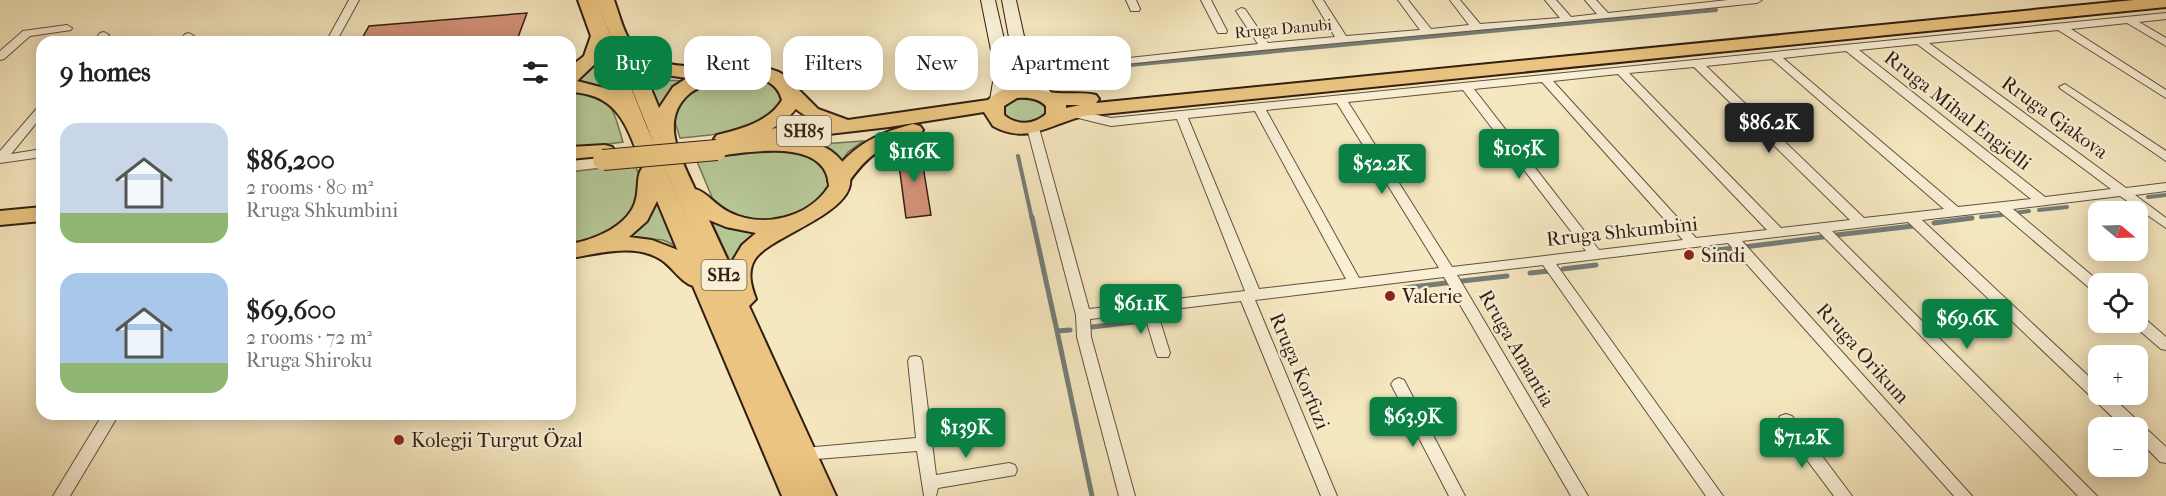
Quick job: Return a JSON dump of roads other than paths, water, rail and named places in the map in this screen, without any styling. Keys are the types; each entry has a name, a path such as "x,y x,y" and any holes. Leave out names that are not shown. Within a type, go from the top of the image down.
{"main road":[{"name":"SH2","path":"587,0 600,36"},
{"name":"SH2","path":"605,0 618,36"},
{"path":"988,0 1003,70 997,109"},
{"path":"1009,0 1016,36"},
{"path":"1055,106 1102,98 2091,0"},
{"path":"1055,106 2166,2"},
{"path":"576,72 592,58 594,52"},
{"path":"771,76 785,84 811,113 827,120 890,121"},
{"path":"576,87 591,88 605,93 631,114"},
{"path":"576,248 609,238 630,225 641,214 650,194 665,114 672,97 684,89"},
{"name":"SH2","path":"621,90 631,114 657,154 681,179 822,496"},
{"name":"SH2","path":"636,90 707,295 741,364 796,496"},
{"path":"1041,90 1055,106"},
{"name":"SH85","path":"714,144 748,147 913,130 997,109 1017,92 1055,106"},
{"path":"714,144 773,121 788,108 792,94"},
{"path":"1033,128 1046,124 1055,106"},
{"name":"SH85","path":"581,158 997,109"},
{"name":"SH85","path":"997,109 1013,128 1033,128"},
{"path":"768,372 738,276 742,261 753,247 790,225 815,214 826,205 835,193 850,161 861,151 880,140 913,130"},
{"path":"748,147 790,147 818,152 833,164 839,181"},
{"path":"681,179 704,207 728,222 760,227 790,225"},
{"path":"0,205 36,202"},
{"path":"0,218 36,215"},
{"path":"576,249 628,243 655,246 681,264 707,295"}],"street":[{"path":"334,36 354,0"},
{"path":"1206,0 1222,31"},
{"path":"1318,0 1342,39"},
{"path":"1403,0 1427,31"},
{"path":"1455,0 1477,28"},
{"path":"1550,0 1568,20"},
{"path":"1590,0 1605,16"},
{"name":"Rruga Danubi","path":"1131,60 1427,31 1568,20 1678,3 1757,0"},
{"path":"1241,11 1265,46"},
{"path":"1055,106 1103,122 1341,100 1621,70 1776,57 2166,16"},
{"path":"2129,20 2166,43"},
{"path":"2061,27 2166,95"},
{"path":"0,57 27,33 67,28"},
{"name":"Rruga Gjakova","path":"1921,42 2166,224"},
{"name":"Rruga Mihal Engjelli","path":"1849,48 2042,201"},
{"path":"1776,57 1956,213"},
{"path":"1697,63 1861,222"},
{"path":"1621,70 1778,233"},
{"path":"1545,79 1694,244"},
{"path":"1466,86 1596,255"},
{"path":"2065,87 2166,157"},
{"name":"Rruga Amantia","path":"1341,100 1449,273 1580,496"},
{"path":"1259,107 1355,283"},
{"name":"Rruga Korfuzi","path":"1181,115 1329,496"},
{"path":"0,159 36,116"},
{"path":"1033,128 1083,315 1084,337 1127,496"},
{"path":"0,159 36,154"},
{"name":"Rruga Shkumbini","path":"1083,315 2166,187"},
{"path":"2002,207 2088,280"},
{"path":"1912,218 2088,384"},
{"path":"1822,228 2089,496"},
{"name":"Rruga Orikum","path":"1731,238 1964,496"},
{"path":"1546,259 1715,496"},
{"path":"1149,308 1163,353"},
{"path":"2148,330 2166,345"},
{"path":"915,362 930,488 1009,470"},
{"path":"1399,384 1456,496"},
{"path":"2111,405 2123,417"},
{"path":"61,496 107,420"},
{"path":"1786,420 1844,496"},
{"path":"2148,440 2166,457"},
{"path":"804,454 924,444"}],"waterway":[{"path":"1131,65 1716,10"},
{"path":"1018,156 1032,219"},
{"path":"2148,197 2166,195"},
{"path":"2039,210 2067,207"},
{"path":"2015,213 2029,211"},
{"path":"1981,217 2002,215"},
{"path":"1032,217 1057,331"},
{"path":"1934,223 1972,218 1968,219"},
{"path":"1836,235 1913,226"},
{"path":"1744,247 1823,237"},
{"path":"1707,251 1734,248"},
{"path":"1563,269 1596,265"},
{"path":"1530,273 1549,271"},
{"path":"1462,281 1507,276"},
{"path":"1404,288 1446,283"},
{"path":"1092,327 1142,321"},
{"path":"1057,331 1070,330"},
{"path":"1057,331 1092,496"}],"place":[{"name":"Sindi","path":"1689,255"},
{"name":"Valerie","path":"1390,296"},
{"name":"Kolegji Turgut Özal","path":"399,440"}]}
